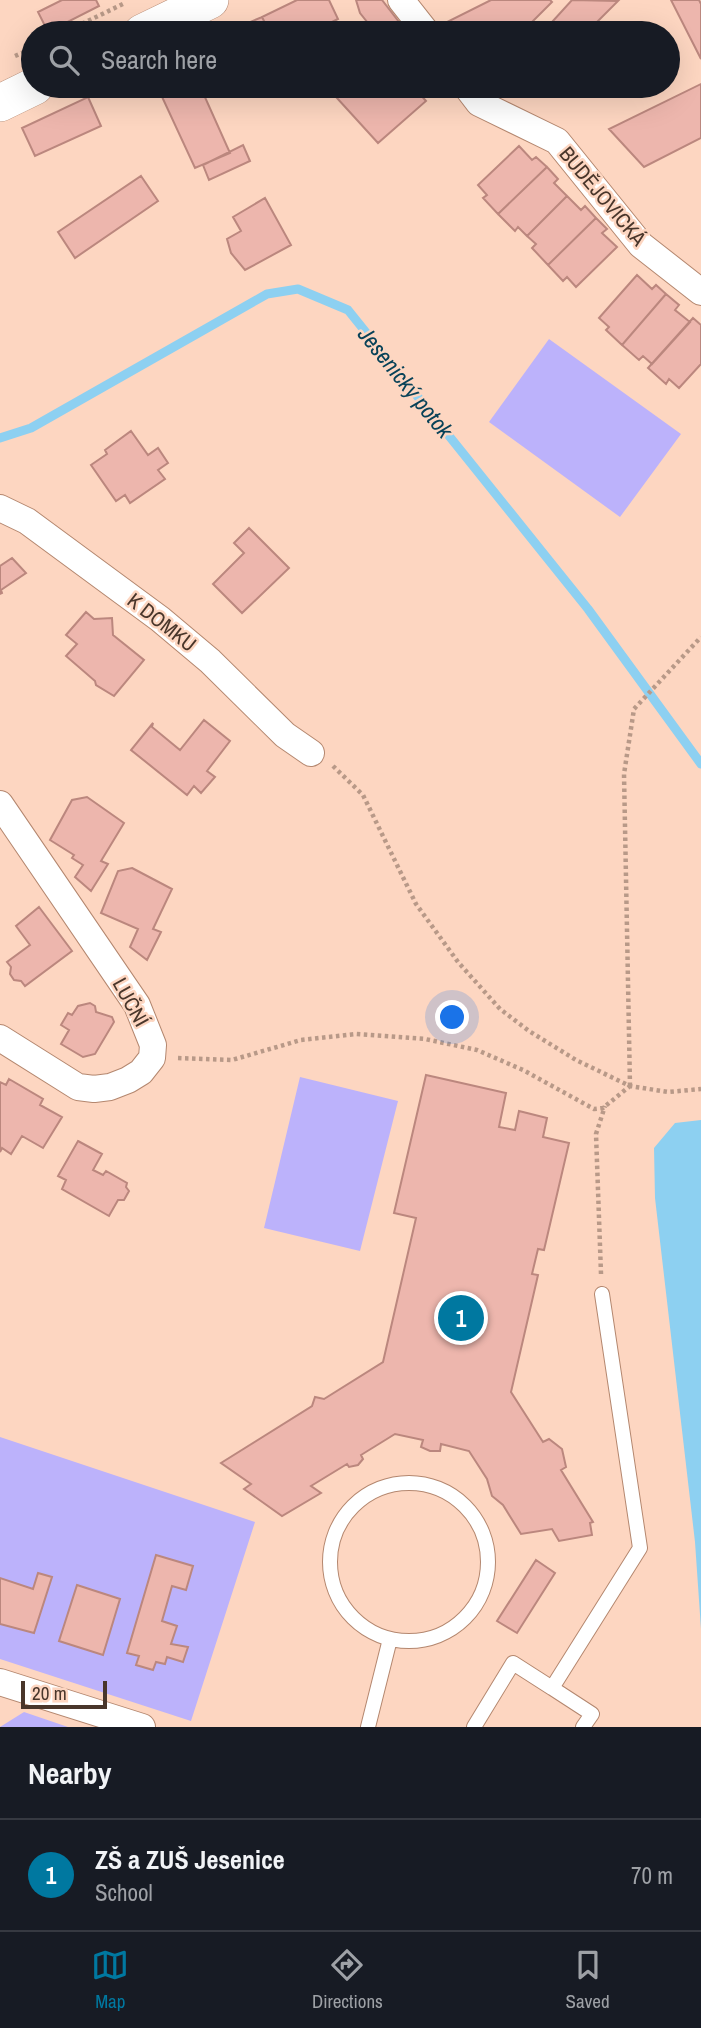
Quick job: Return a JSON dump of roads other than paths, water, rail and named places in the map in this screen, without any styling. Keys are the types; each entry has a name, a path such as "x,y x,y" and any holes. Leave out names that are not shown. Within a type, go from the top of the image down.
{"main road":[{"path":"167,21 210,0"},
{"path":"0,103 21,93"}],"street":[{"path":"401,0 417,21"},
{"name":"BUDĚJOVICKÁ","path":"475,98 479,103 557,141 641,245 701,292"},
{"name":"K DOMKU","path":"0,508 27,521 160,619 210,662 285,735 311,753"},
{"name":"LUČNÍ","path":"0,804 137,1005 153,1045 152,1058 141,1072 128,1080 110,1087 78,1087 0,1038"},
{"path":"0,1682 142,1727"}],"lane":[{"path":"552,1688 640,1548 602,1294"},
{"path":"396,1483 423,1483 447,1492 467,1507 481,1528 485,1541 488,1553 487,1578 478,1602 461,1622 440,1635 415,1642 390,1639 365,1629 345,1610 332,1586 329,1559 335,1532 349,1509 360,1500 370,1492 396,1483"},
{"path":"368,1727 390,1639"},
{"path":"474,1727 513,1663 592,1714 583,1727"}],"water":[{"path":"701,1120 701,1629 695,1542 655,1198 654,1148 675,1123"}],"waterway":[{"name":"Jesenický potok","path":"0,438 31,428 267,294 298,289 348,310 588,609 701,764"}],"place":[{"name":"ZŠ a ZUŠ Jesenice","path":"461,1318"}]}
